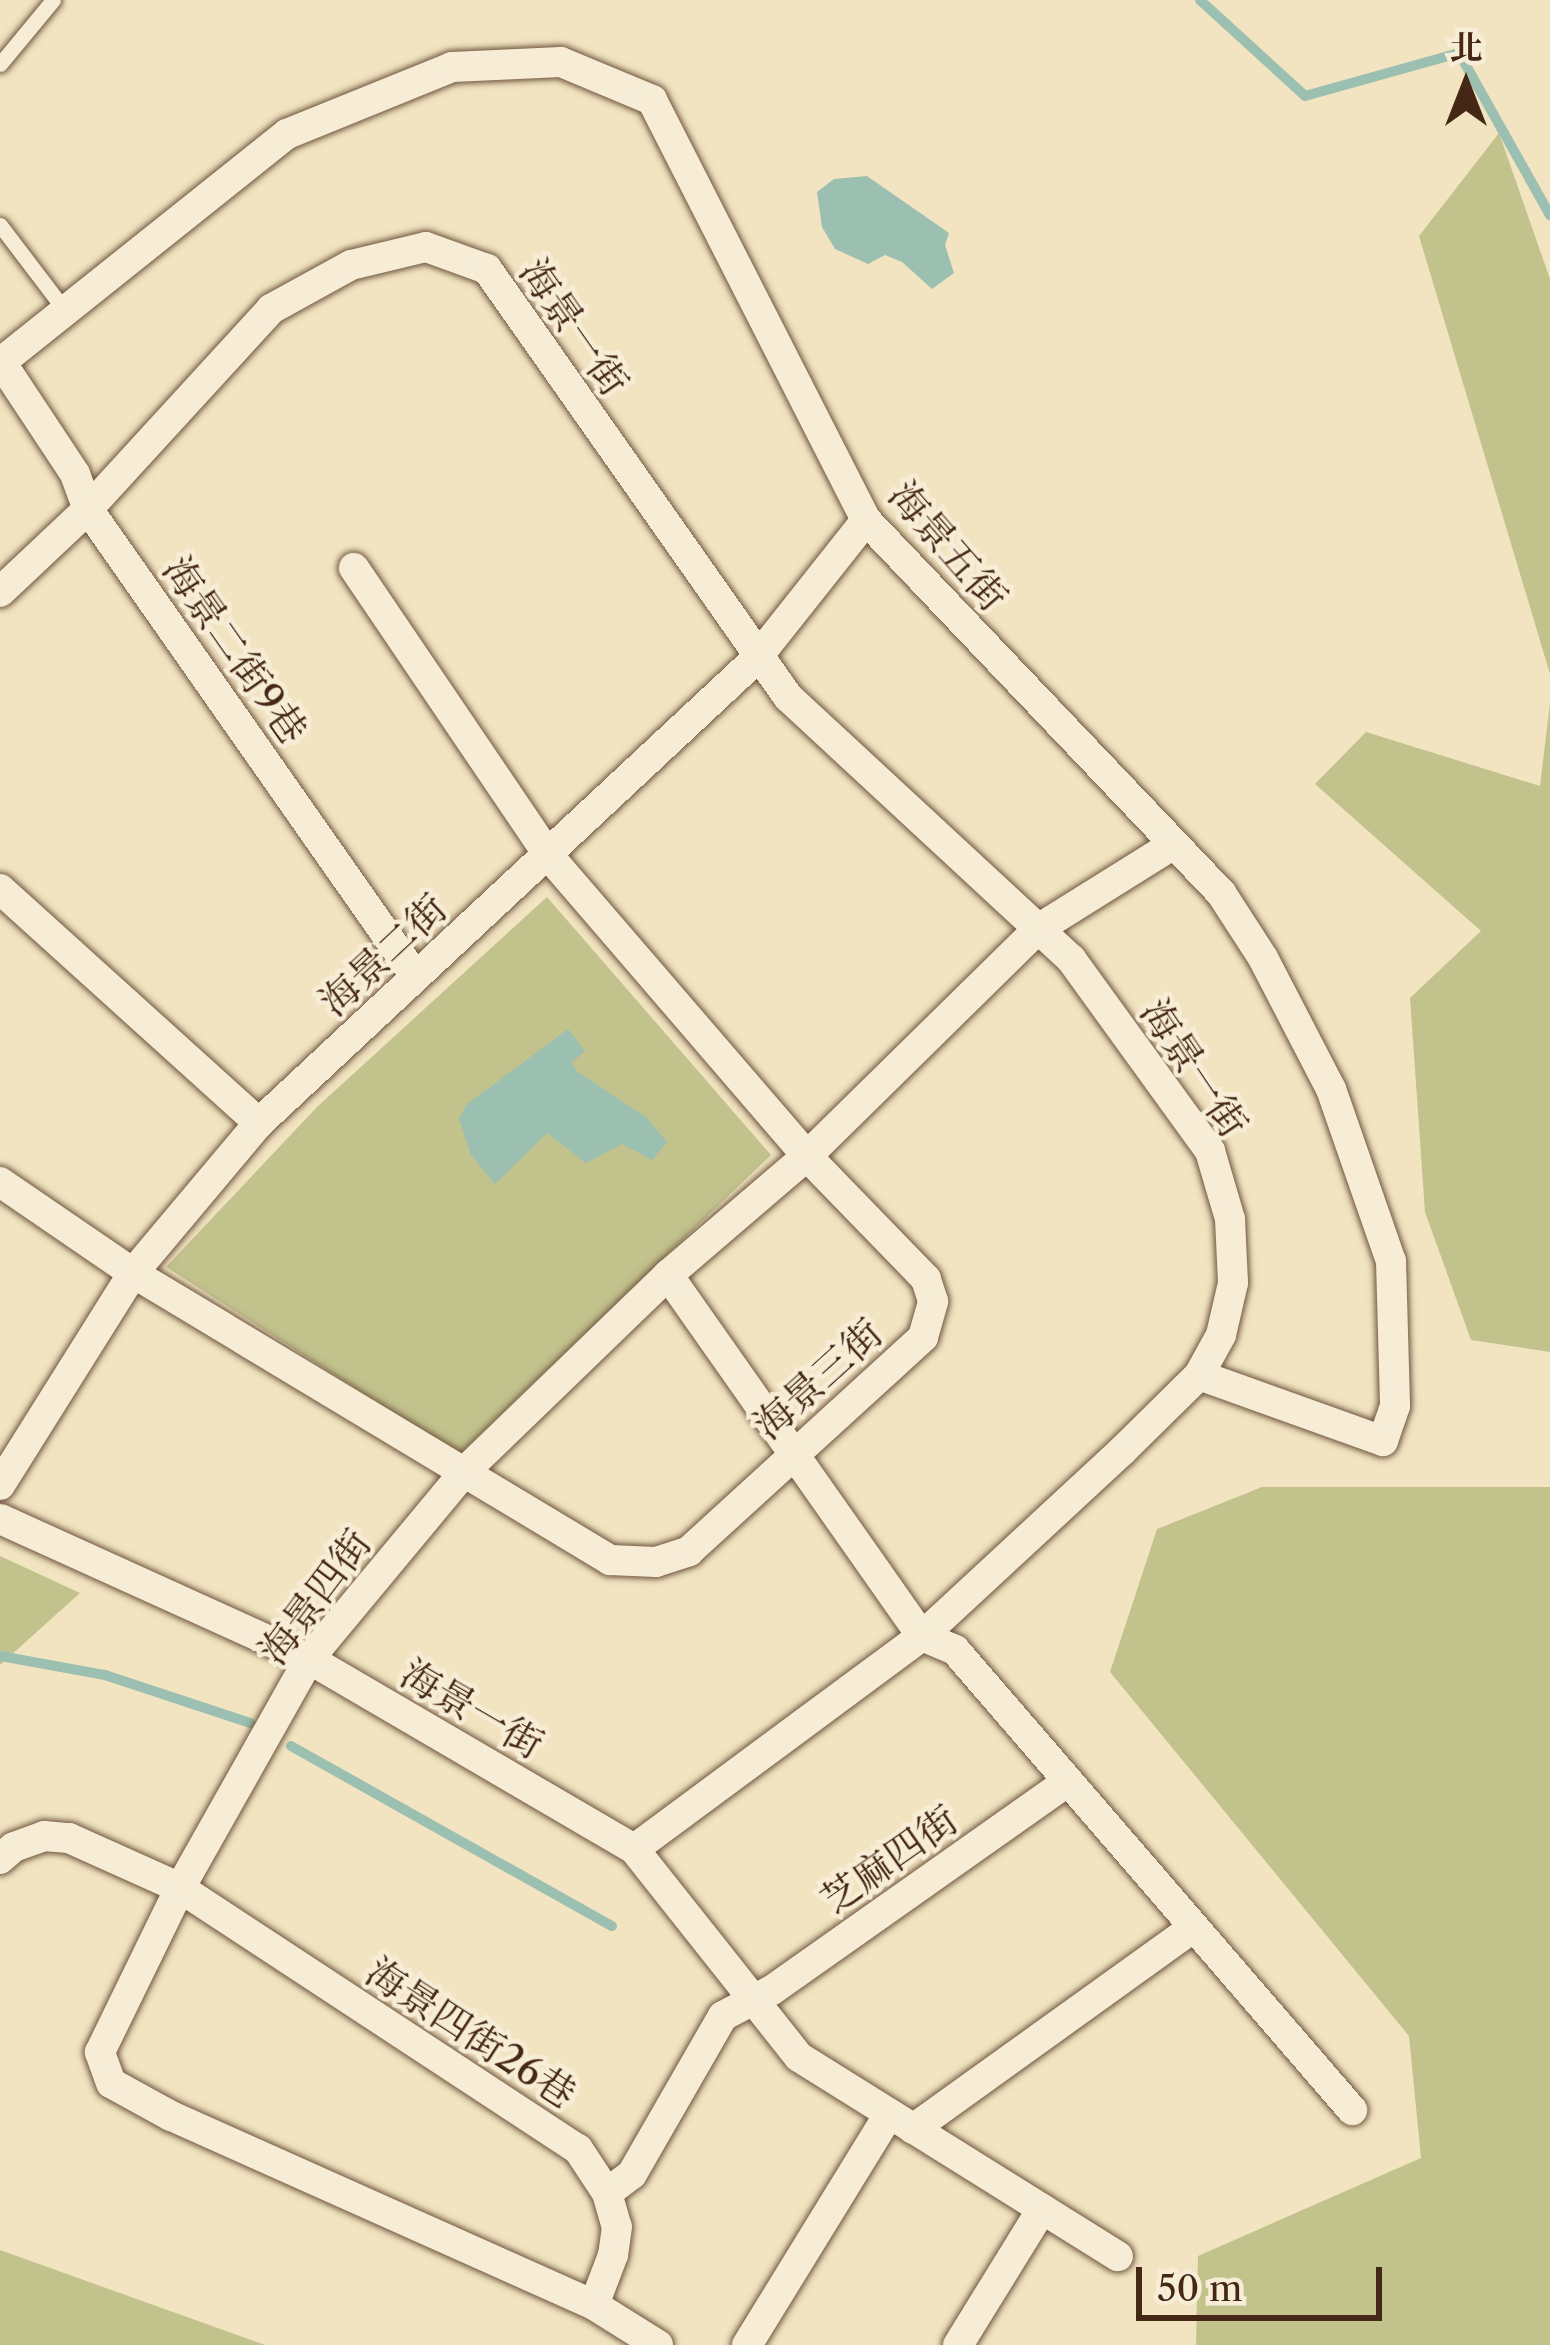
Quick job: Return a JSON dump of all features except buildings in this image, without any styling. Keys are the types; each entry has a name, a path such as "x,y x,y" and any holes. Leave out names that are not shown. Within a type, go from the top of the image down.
{"street":[{"name":"海景五街","path":"1,362 287,134 452,67 561,62 652,100 866,520 1221,893 1263,958 1331,1089 1391,1261 1395,1406 1383,1441 1199,1375"},
{"name":"海景一街","path":"0,592 88,509 271,309 351,265 426,248 487,269 788,697 1071,959 1210,1151 1230,1219 1233,1283 1221,1335 1199,1375 922,1636 634,1849 309,1659 0,1519"},
{"name":"海景二街9巷","path":"1,362 75,474 88,509 416,976"},
{"name":"海景二街","path":"0,1485 133,1273 259,1123 757,658 866,520"},
{"name":"海景三街","path":"0,1182 133,1273 610,1560 656,1562 688,1551 923,1337 933,1301 926,1279 807,1156 550,856 354,568"},
{"name":"海景四街","path":"658,2345 594,2306 171,2116 111,2083 100,2052 179,1888 309,1659 464,1472 668,1275 807,1156 1038,929 1172,846"},
{"path":"0,889 259,1123"},
{"path":"668,1275 922,1636 955,1650 1352,2110"},
{"name":"芝麻四街","path":"607,2193 632,2174 723,2016 752,1996 772,1990 1068,1781"},
{"name":"海景四街26巷","path":"0,1859 14,1847 44,1837 69,1838 179,1888 578,2149 607,2193 617,2228 613,2255 594,2306"},
{"path":"634,1849 799,2057 1118,2256"},
{"path":"747,2345 901,2121 1194,1927"},
{"path":"958,2345 1042,2209"}],"lane":[{"path":"0,64 52,0"},
{"path":"0,225 63,308"}],"green space":[{"path":"1499,133 1550,279 1550,674 1419,236"},
{"path":"1550,703 1550,1352 1471,1340 1425,1212 1410,998 1481,931 1315,784 1366,732 1540,786"},
{"path":"547,897 771,1155 459,1454 166,1267 317,1107"},
{"path":"1262,1487 1550,1487 1550,2345 1196,2345 1198,2256 1421,2158 1409,2036 1110,1672 1157,1529"},
{"path":"0,1556 80,1593 0,1665"},
{"path":"0,2250 265,2345 0,2345"}],"shaded area":[{"path":"867,176 949,233 945,245 954,273 932,289 902,262 885,255 868,264 835,249 822,227 817,192 834,179"},
{"path":"568,1029 585,1051 571,1063 579,1073 646,1117 667,1142 652,1160 622,1144 586,1163 547,1133 495,1184 471,1155 459,1119 466,1105"}],"waterway":[{"path":"1200,0 1305,96 1459,53 1550,215"},
{"path":"0,1656 105,1675 250,1723"},
{"path":"291,1746 612,1926"}]}
